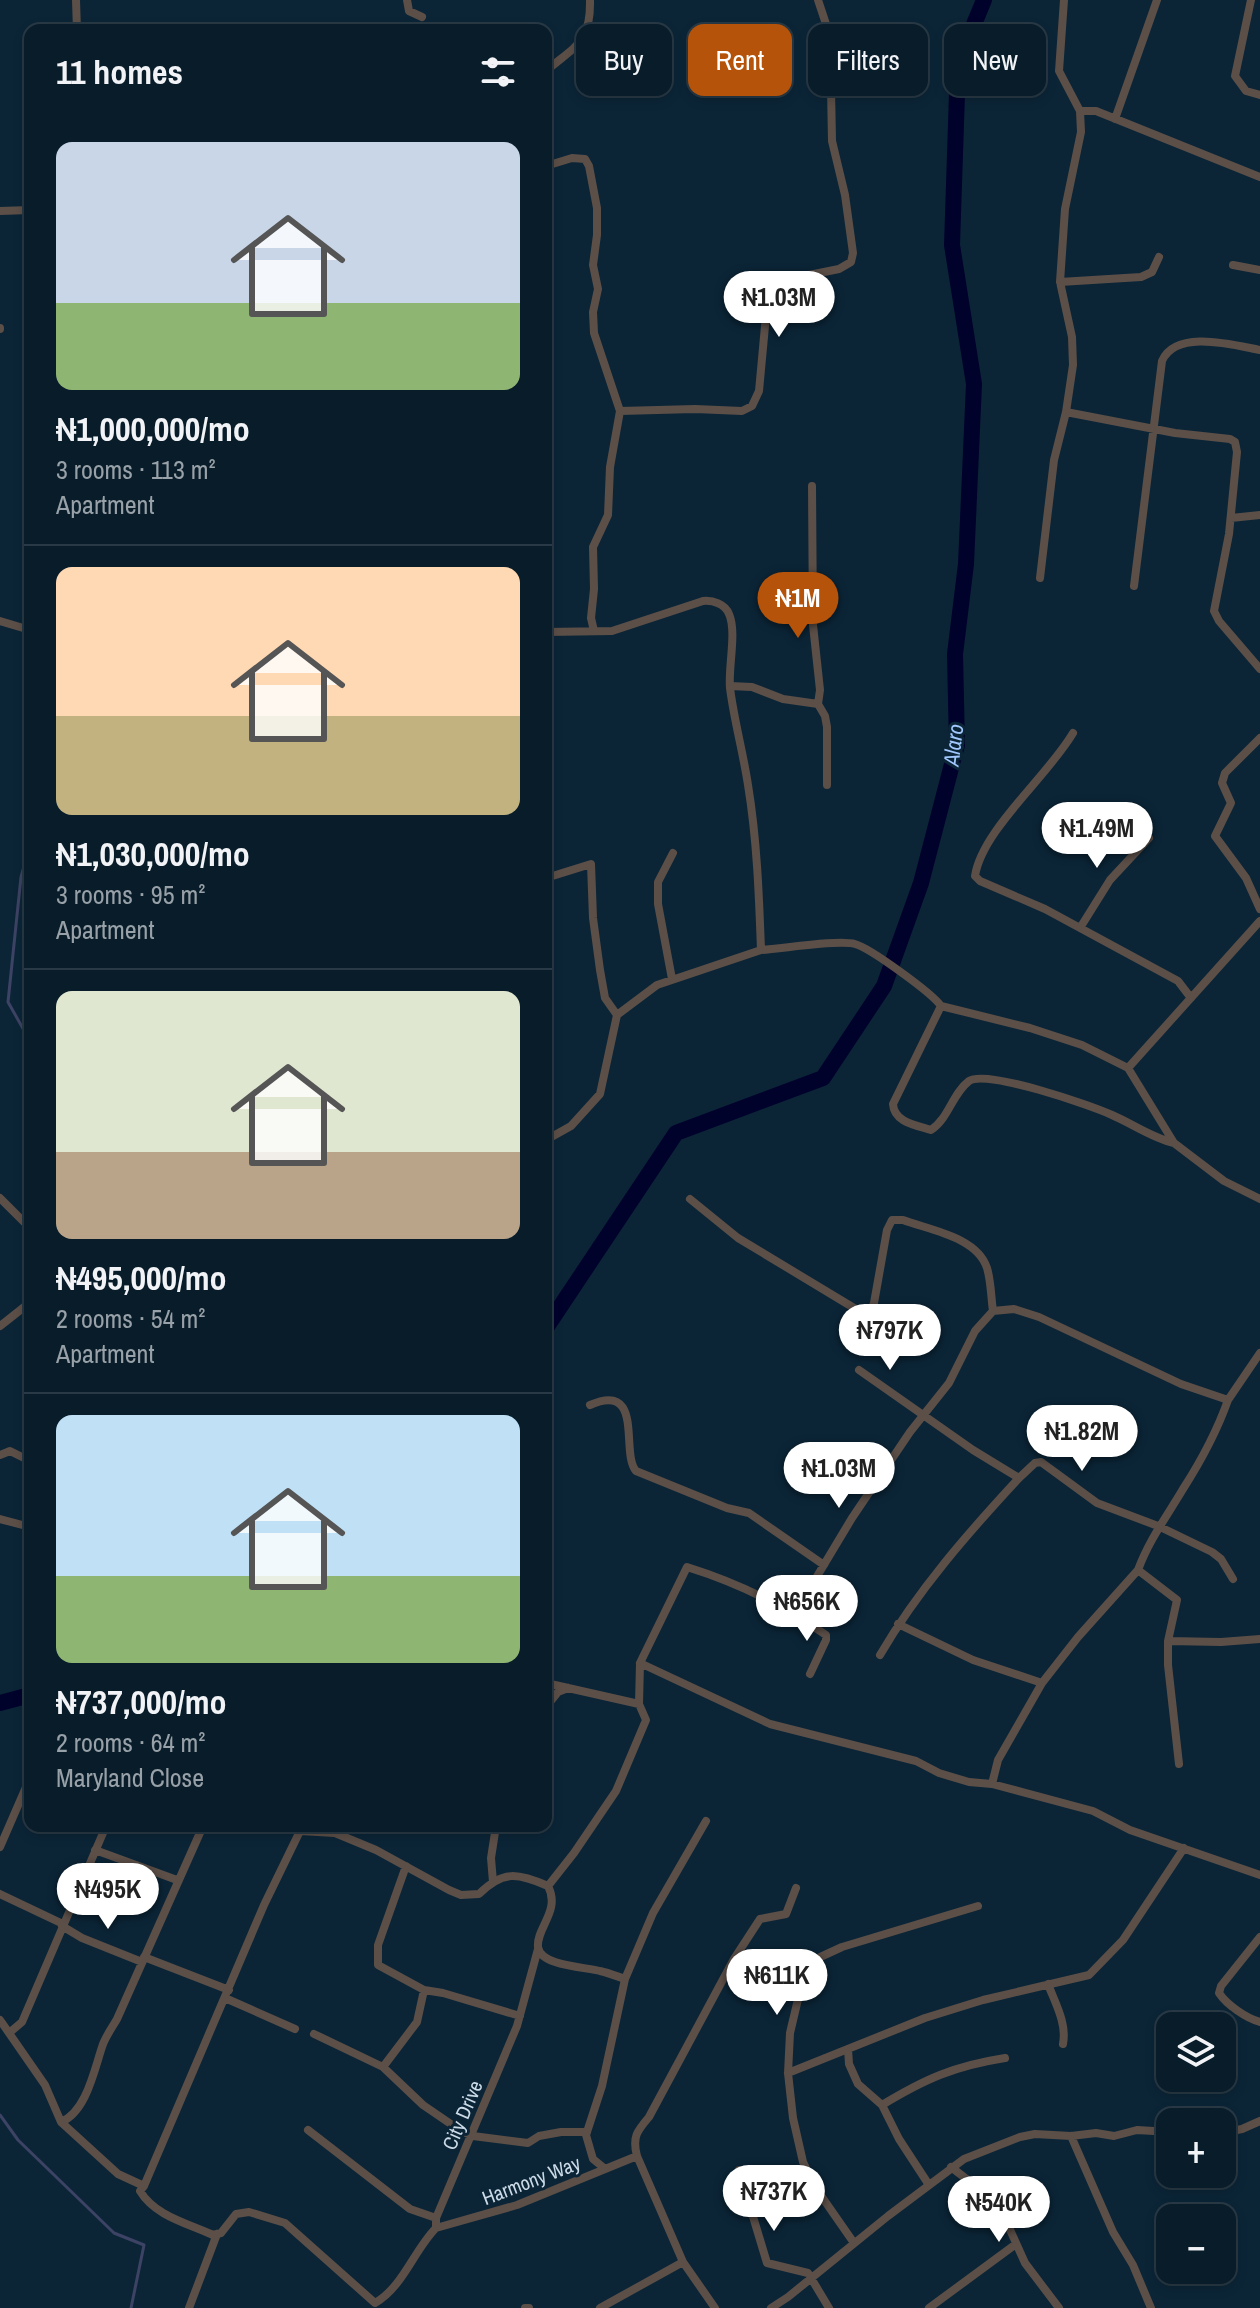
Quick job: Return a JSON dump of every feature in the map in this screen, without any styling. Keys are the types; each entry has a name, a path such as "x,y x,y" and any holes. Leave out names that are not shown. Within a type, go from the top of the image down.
{"street":[{"path":"76,0 77,24"},
{"path":"407,0 409,11 422,17"},
{"path":"552,66 581,43 589,26 590,0"},
{"path":"620,411 695,409 736,412 749,408 759,391 769,283 839,269 851,262 853,253 845,195 832,141 830,36 818,0"},
{"path":"1040,578 1054,460 1073,365 1072,337 1060,282 1065,209 1081,132 1080,111 1059,71 1064,0"},
{"path":"1115,119 1157,0"},
{"path":"1251,0 1235,76 1246,91 1260,95"},
{"path":"1080,111 1096,111 1260,177"},
{"path":"552,164 577,158 585,159 589,166 597,208 593,265 598,289 592,320 620,411 610,467 608,515 593,547 591,618 594,631"},
{"path":"0,211 24,210"},
{"path":"1060,282 1141,277 1152,272 1159,257"},
{"path":"1233,265 1260,270"},
{"path":"1134,586 1162,361 1166,351 1188,342 1211,342 1260,350"},
{"path":"1066,412 1235,442 1237,452 1231,518 1214,611 1260,669"},
{"path":"812,486 811,576 815,666 820,690 818,704 827,727 827,785"},
{"path":"1231,518 1260,515"},
{"path":"552,632 612,631 712,600 729,614 730,686 755,838 761,950"},
{"path":"0,621 24,628"},
{"path":"730,686 752,687 783,699 818,704"},
{"path":"1073,733 1060,755 1016,803 980,860 975,876 1178,981 1191,998"},
{"path":"1260,738 1225,773 1222,783 1231,803 1215,836 1246,878 1260,909"},
{"path":"1080,928 1110,880 1149,838"},
{"path":"672,979 658,882 673,853"},
{"path":"552,876 591,864 593,918 605,998 617,1015"},
{"path":"1128,1068 1260,921"},
{"path":"552,1137 571,1126 600,1094 617,1015 657,985 761,950 854,943 935,998 941,1006 1069,1041 1128,1068 1174,1143"},
{"path":"941,1006 893,1104 893,1112 898,1117 931,1130 939,1124 968,1082 984,1077 1086,1105 1174,1143 1224,1181 1260,1199"},
{"path":"0,1198 24,1222"},
{"path":"690,1199 738,1238 864,1314 871,1310 874,1303 887,1230 892,1220 903,1220 966,1243 976,1250 987,1269 993,1311"},
{"path":"0,1326 24,1307"},
{"path":"799,1615 800,1608 852,1518 949,1383 975,1331 993,1311 1014,1309 1039,1317 1181,1384 1228,1400"},
{"path":"992,1784 998,1760 1042,1683 1138,1570 1158,1526 1183,1489 1221,1420 1228,1400 1260,1353"},
{"path":"859,1370 973,1450 1019,1478"},
{"path":"590,1405 598,1401 612,1402 626,1412 630,1462 636,1471 727,1508 749,1513 824,1565"},
{"path":"0,1455 10,1451 24,1458"},
{"path":"880,1655 898,1624 979,1521 1035,1463 1041,1462 1097,1503 1158,1526 1212,1552 1221,1559 1233,1579"},
{"path":"0,1519 24,1525"},
{"path":"318,1832 335,1833 376,1850 461,1895 479,1894 493,1882 513,1875 548,1886 616,1791 646,1720 639,1704 640,1663 687,1567 799,1615 827,1637 810,1674"},
{"path":"1138,1570 1177,1600 1168,1641 1169,1680 1179,1764"},
{"path":"898,1624 962,1655 1042,1683"},
{"path":"1168,1641 1260,1639"},
{"path":"640,1663 770,1724 916,1761 939,1773 969,1782 992,1784 1093,1811 1130,1830 1260,1875"},
{"path":"552,1684 639,1704"},
{"path":"552,1700 558,1692 568,1688"},
{"path":"0,1847 24,1792"},
{"path":"604,2168 593,2159 587,2132 602,2086 625,1979 651,1917 706,1821"},
{"path":"9,2033 22,2022 103,1832"},
{"path":"61,2122 73,2115 88,2087 102,2047 200,1832"},
{"path":"189,2308 215,2234 160,2211 147,2202 140,2191 264,1905 300,1832"},
{"path":"493,1882 491,1858 495,1832"},
{"path":"788,2073 925,2018 983,2000 1089,1975 1123,1940 1184,1848"},
{"path":"95,1850 177,1880"},
{"path":"406,1866 378,1945 378,1965 424,1990 520,2016"},
{"name":"City Drive","path":"215,2234 221,2233 236,2214 249,2212 285,2223 375,2303 393,2288 436,2223 520,2016 551,1906 548,1886"},
{"path":"715,2308 683,2262 633,2143 734,1959 760,1919 789,1911 796,1888"},
{"path":"0,1894 82,1938 227,1994 295,2029"},
{"path":"854,2243 815,2187 803,2162 793,2118 788,2073 790,2033 803,1978 816,1959 842,1947 978,1906"},
{"path":"1260,1937 1221,1986 1219,1993 1231,2006 1260,2022"},
{"path":"538,1949 542,1956 551,1960 625,1979"},
{"path":"1048,1984 1064,2030 1063,2044"},
{"path":"383,2067 417,2022 424,1990"},
{"path":"0,2020 45,2085 61,2122 118,2174 144,2186"},
{"path":"314,2034 383,2067 423,2105 473,2136 528,2143 539,2136 587,2132"},
{"path":"848,2049 849,2064 858,2084 882,2105 899,2139 929,2185"},
{"path":"882,2105 930,2078 967,2064 1005,2058"},
{"path":"1236,2130 1260,2121"},
{"path":"308,2130 410,2209 436,2223"},
{"path":"771,2308 964,2159 1035,2134 1071,2136 1096,2133 1114,2136 1137,2130 1156,2131"},
{"path":"1071,2136 1113,2232 1133,2265 1151,2308"},
{"name":"Harmony Way","path":"436,2223 517,2205 637,2156"},
{"path":"951,2167 1003,2214 1025,2263 1059,2308"},
{"path":"739,2170 767,2263 805,2272 829,2308"},
{"path":"929,2308 1016,2244"},
{"path":"600,2308 683,2262"},
{"path":"941,2299 946,2308"}],"waterway":[{"name":"Alaro","path":"552,1319 676,1133 823,1078 884,986 921,883 957,745 955,654 966,564 974,384 952,245 958,63 984,0"},
{"path":"24,867 8,1002 24,1030"},
{"name":"Alaro","path":"0,1703 24,1697"},
{"path":"0,2115 18,2140 114,2233 144,2245 131,2308"}]}
